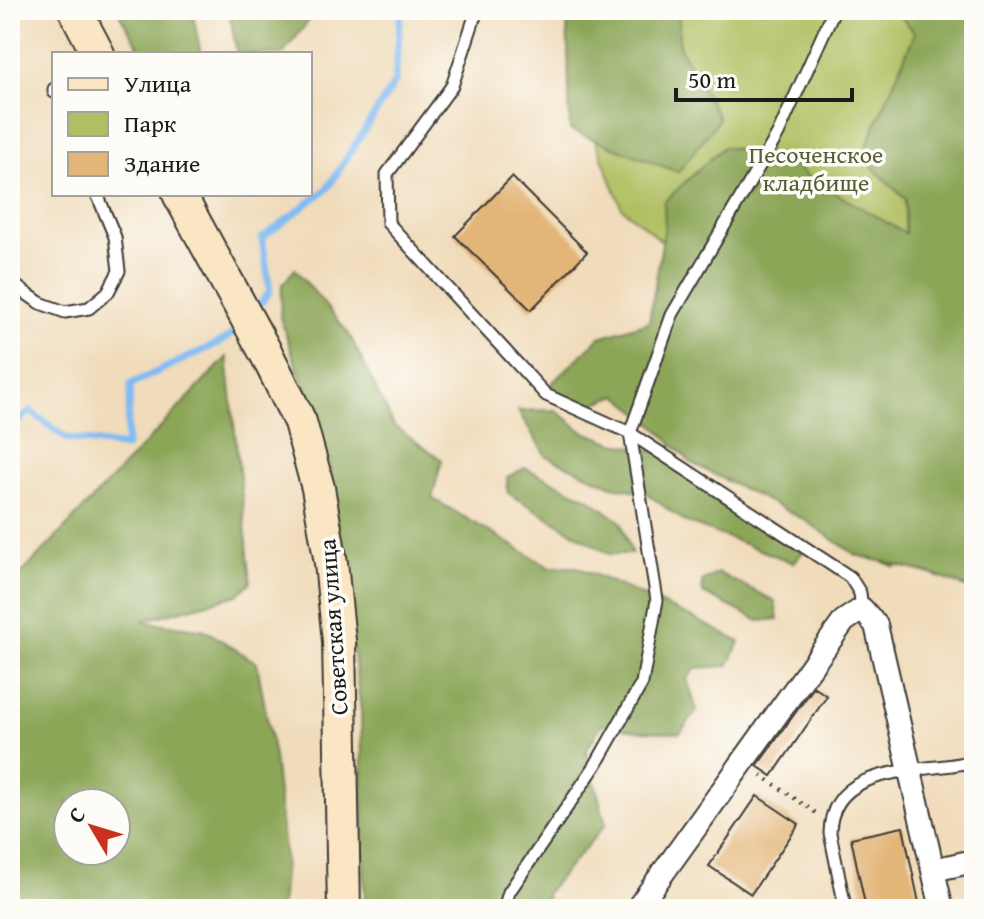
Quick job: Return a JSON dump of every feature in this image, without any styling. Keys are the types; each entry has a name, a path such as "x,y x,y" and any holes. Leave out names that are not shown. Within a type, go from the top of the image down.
{"main road":[{"path":"75,10 97,52"},
{"name":"Советская улица","path":"180,196 300,422 318,488 331,563 339,641 344,909"}],"street":[{"path":"637,909 844,621 862,609 876,625 942,909"},
{"path":"933,870 974,861"}],"lane":[{"path":"477,10 452,86 387,174 388,223 546,395 630,433 850,577 860,593 862,609"},
{"path":"504,909 509,892 595,766 642,683 657,600 630,433 672,315 778,134 834,10"},
{"path":"10,282 40,303 65,312 89,308 108,292 119,271 118,260 115,237 98,196"},
{"path":"848,909 830,833 835,807 847,791 863,780 974,761"}],"path":[{"path":"743,762 830,823"}],"green space":[{"path":"117,10 192,10 201,52 142,52"},
{"path":"229,10 317,10 285,52 237,52"},
{"path":"567,10 679,10 679,46 719,119 678,172 570,130"},
{"name":"Песоченское кладбище","path":"601,10 974,10 974,452 895,567 858,551 695,269 622,208 591,129"},
{"name":"Песоченское кладбище","path":"895,10 974,10 974,590 931,574 856,555 803,519 691,463 650,421 617,395 581,409 550,385 600,337 649,322 665,225 664,202 723,147 787,156 806,176 905,233 905,199 862,157 915,33"},
{"path":"295,269 349,334 394,426 442,460 432,498 549,567 577,567 740,642 728,666 696,668 687,679 697,711 680,733 640,731 602,724 586,751 606,824 546,893 548,909 365,909 361,711 328,459 280,317 282,285"},
{"path":"227,357 251,582 237,595 142,621 205,630 257,663 274,757 285,860 281,909 10,909 10,586"},
{"path":"556,410 582,431 614,443 656,451 803,552 794,563 684,521 646,493 612,486 546,456 518,411"},
{"path":"525,468 590,499 621,522 632,554 609,554 508,493 507,477"},
{"path":"718,573 775,601 778,619 759,621 703,593 702,581"}],"building":[{"path":"512,177 587,252 531,310 455,236"},
{"path":"814,687 827,696 772,776 757,766"},
{"path":"757,796 799,824 751,894 709,866"},
{"path":"903,827 919,903 892,909 866,909 851,838"}],"waterway":[{"path":"253,313 270,291 262,238 327,189 395,82 401,10"},
{"path":"10,429 30,411 66,438 126,447 131,384 223,341 243,326"}]}
